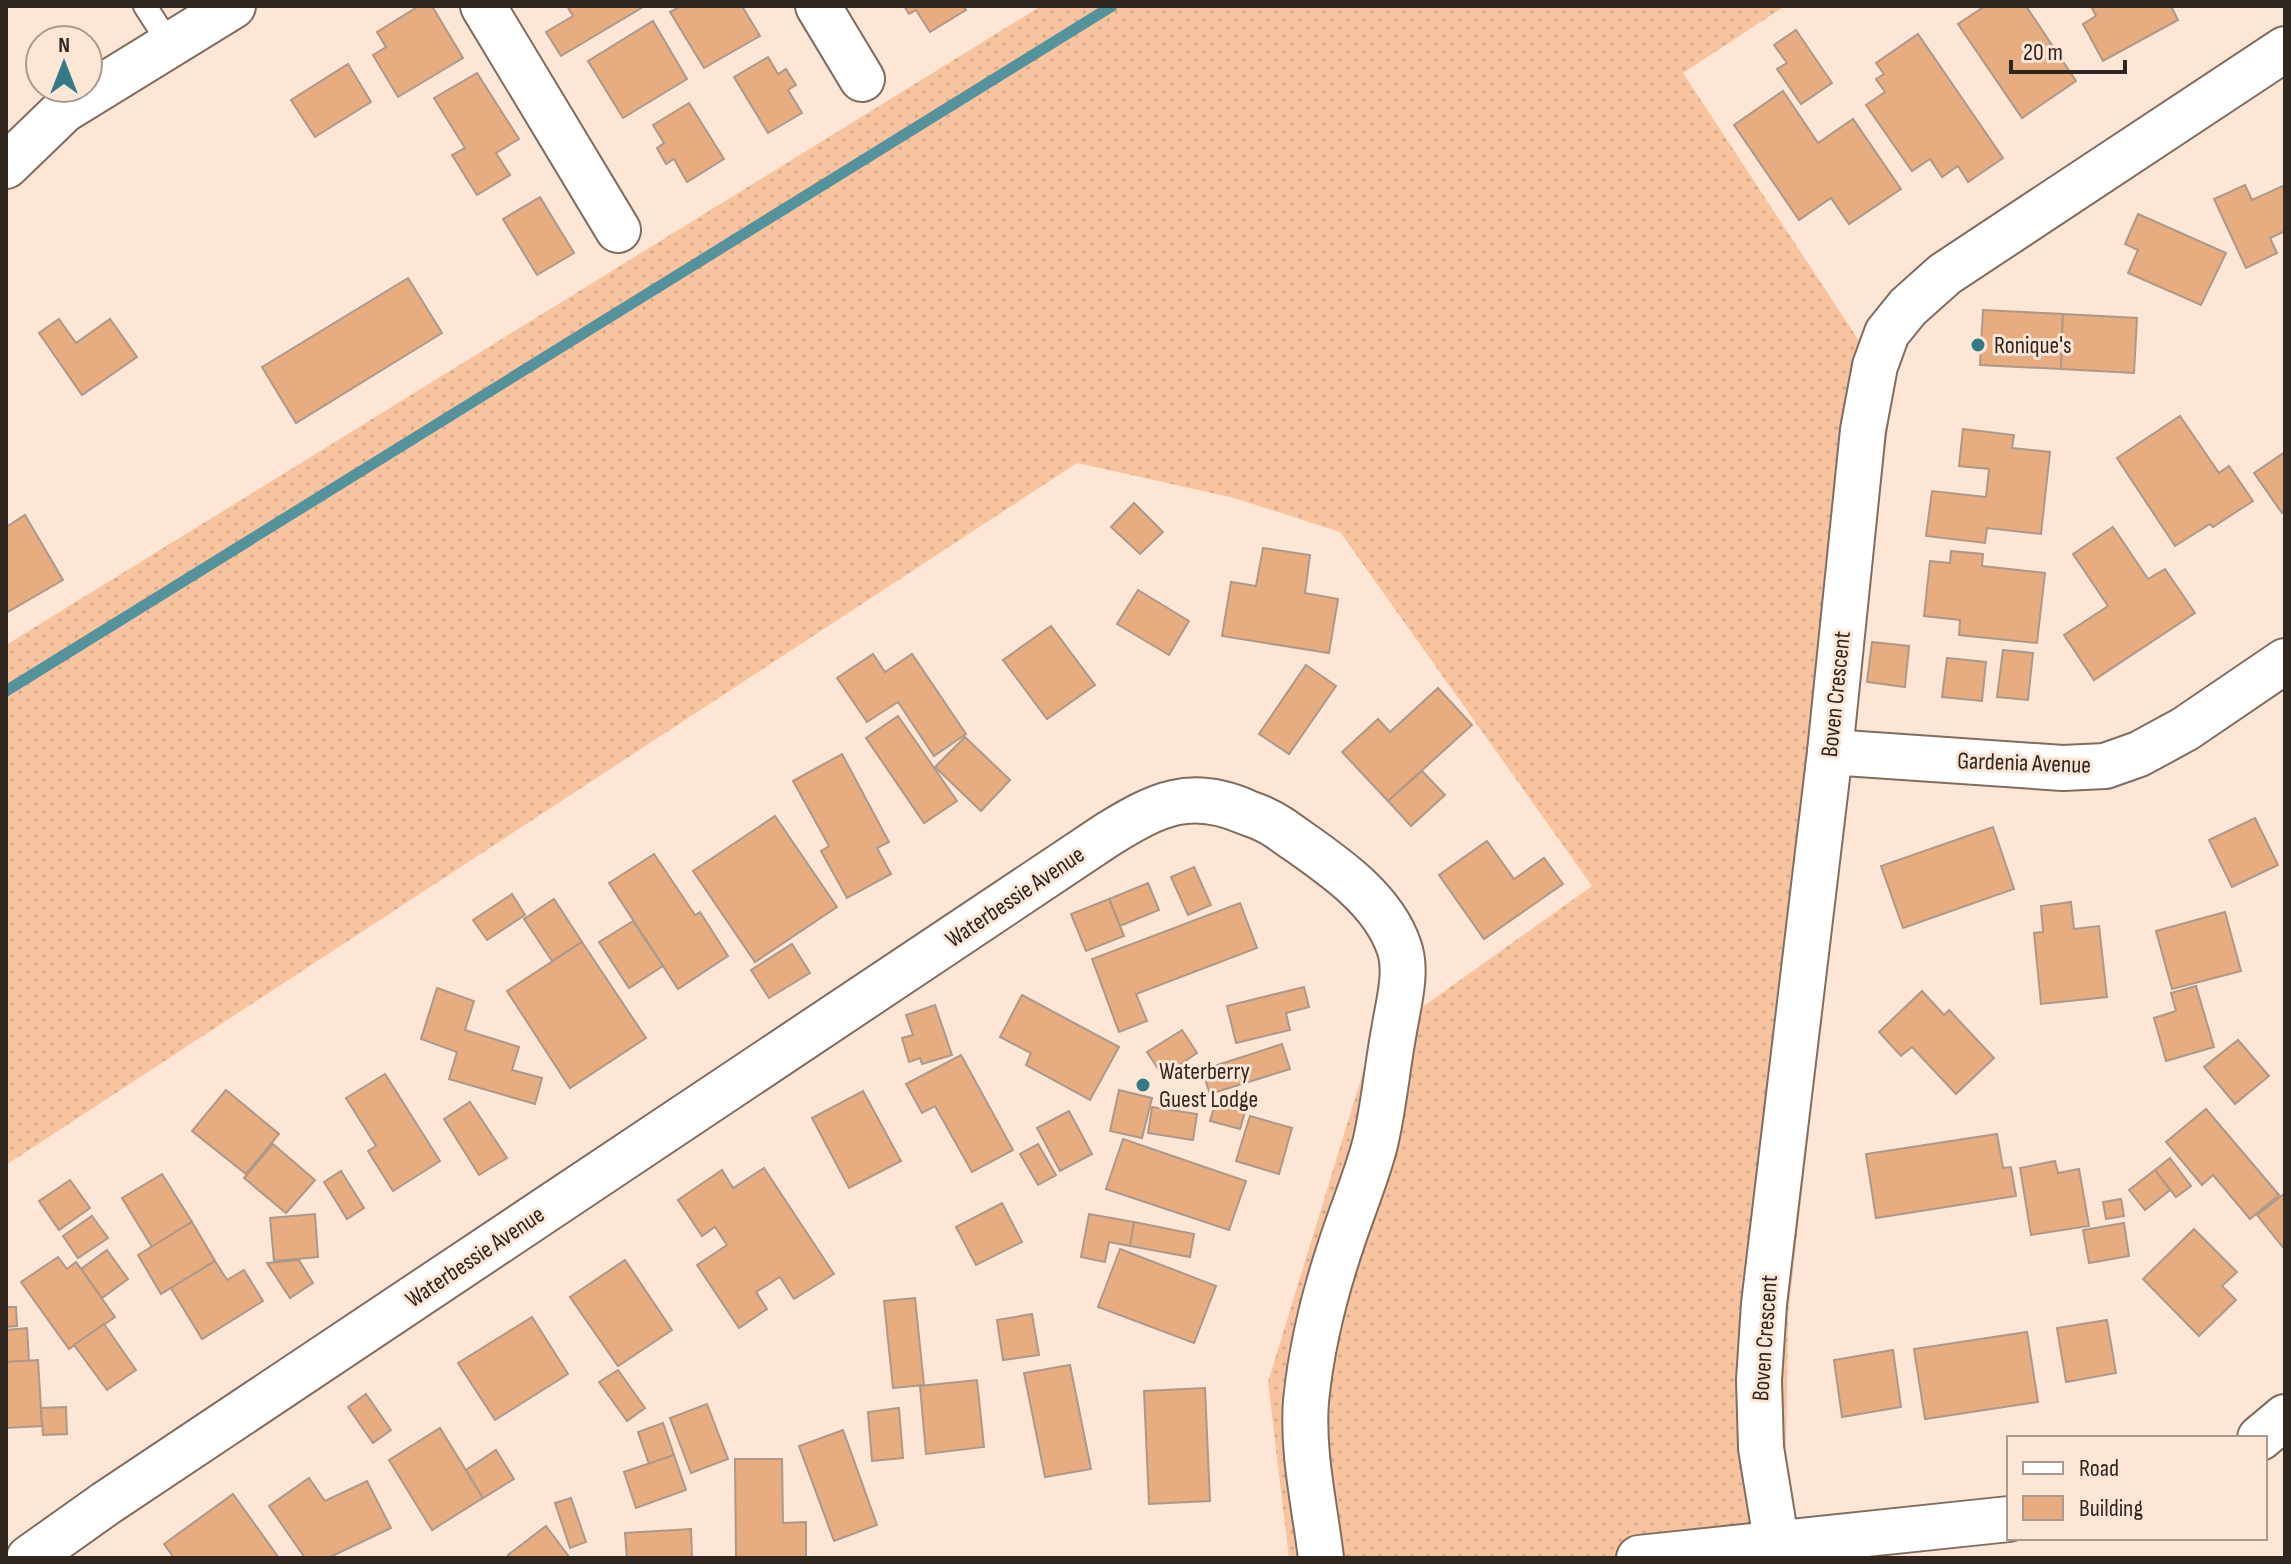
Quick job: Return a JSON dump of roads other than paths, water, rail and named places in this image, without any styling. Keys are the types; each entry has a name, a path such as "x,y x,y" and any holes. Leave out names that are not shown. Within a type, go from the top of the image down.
{"street":[{"path":"6,166 64,110 233,6"},
{"path":"483,6 618,230"},
{"path":"818,6 862,79"},
{"name":"Boven Crescent","path":"1777,1551 1761,1448 1759,1380 1764,1304 1830,752 1863,430 1875,366 1887,333 1908,307 1945,274 2285,49"},
{"name":"Gardenia Avenue","path":"1830,752 2063,768 2105,766 2139,754 2185,729 2285,661"},
{"name":"Waterbessie Avenue","path":"29,1558 105,1504 1107,835 1135,818 1170,803 1207,799 1273,823 1313,852 1360,889 1389,924 1400,949 1402,981 1375,1144 1335,1266 1321,1320 1306,1402 1308,1459 1321,1558"},
{"path":"2262,1436 2285,1417"},
{"path":"1639,1558 1777,1551 2007,1519"}],"lane":[{"path":"145,6 170,45"}],"waterway":[{"path":"6,691 1112,6"}],"place":[{"name":"Ronique's","path":"1978,345"},
{"name":"Waterberry Guest Lodge","path":"1143,1085"}]}
